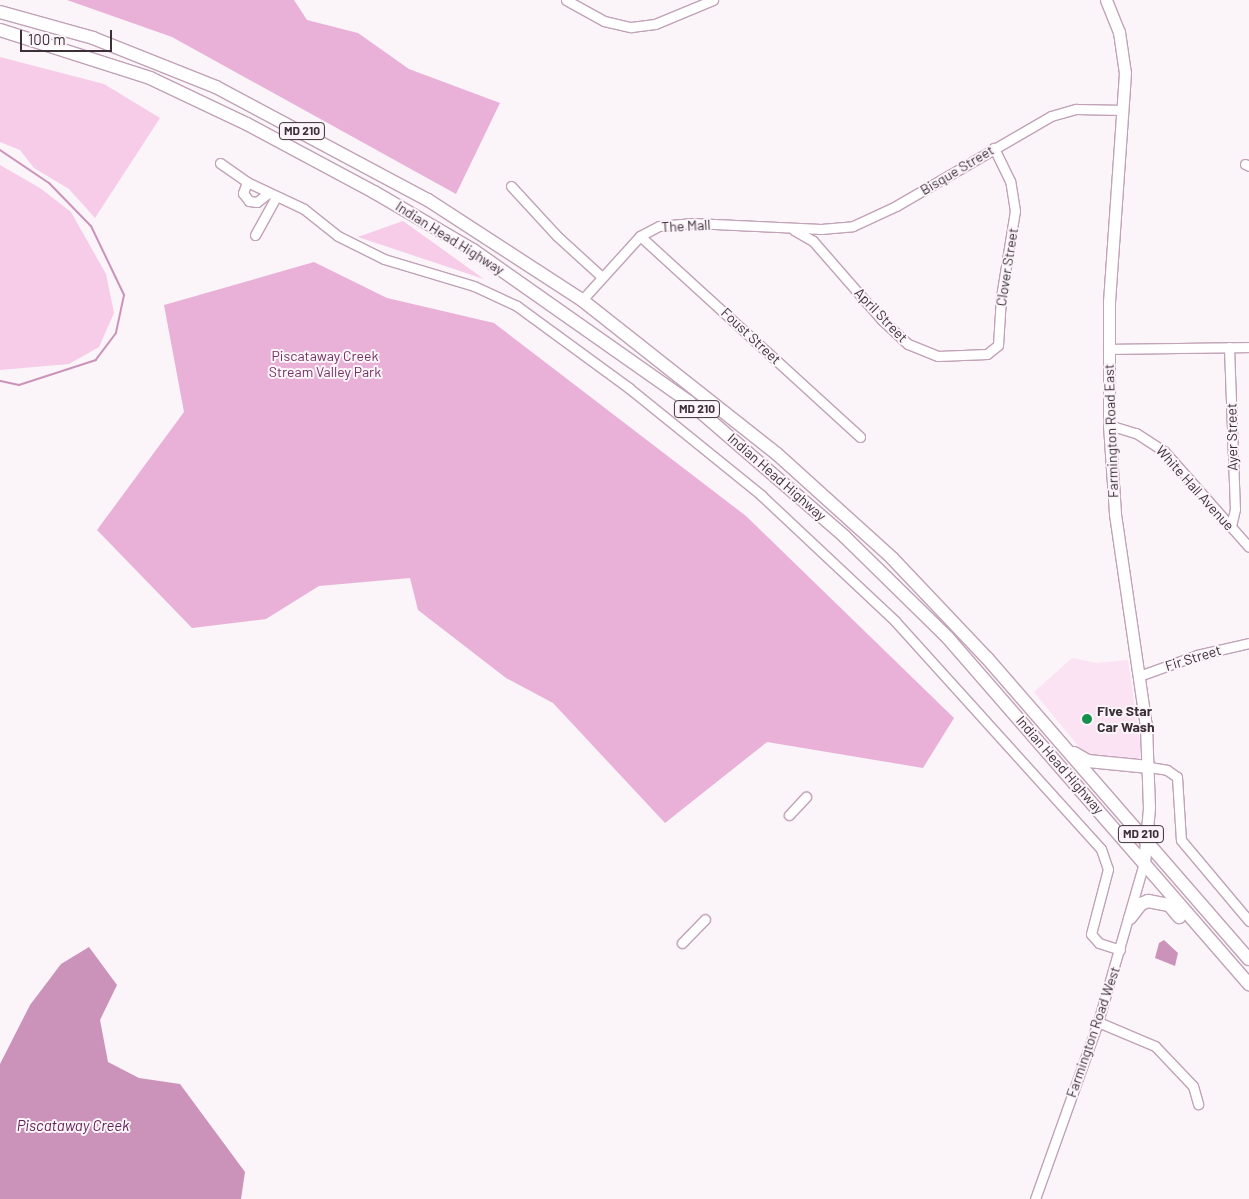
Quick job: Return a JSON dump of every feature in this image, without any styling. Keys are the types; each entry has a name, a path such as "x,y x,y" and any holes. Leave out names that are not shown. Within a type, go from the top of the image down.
{"highway":[{"name":"Indian Head Highway","path":"0,12 94,38 216,87 428,200 582,300 777,454 870,538 950,618 1249,959"},
{"name":"Indian Head Highway","path":"0,30 122,68 247,124 374,192 473,250 660,380 780,478 890,580 978,671 1249,984"},
{"path":"1047,727 1083,759 1149,767"},
{"path":"1130,918 1141,904 1148,901 1169,905 1249,989"}],"main road":[{"name":"Farmington Road East","path":"1106,0 1119,32 1124,54 1123,110 1108,349 1109,425 1115,514 1139,676 1149,767 1148,843 1144,863"}],"street":[{"path":"566,0 604,21 631,27 655,24 713,0"},
{"name":"Bisque Street","path":"790,227 832,229 871,220 1044,120 1067,111 1123,110"},
{"name":"Clover Street","path":"993,352 998,340 1001,297 1014,216 1010,181 994,148"},
{"path":"220,163 247,182 304,209 338,236 384,259 474,286 517,306 671,420 791,521 854,579 944,673 1101,849 1108,869 1091,934 1099,943 1120,950"},
{"path":"247,182 243,194 249,201 257,202 272,195"},
{"path":"511,186 557,236 601,276"},
{"path":"255,235 272,195"},
{"name":"The Mall","path":"582,300 601,276 640,236 659,226 676,224 790,227"},
{"name":"April Street","path":"790,227 813,241 882,320 915,348 938,356 962,357 993,352"},
{"name":"Foust Street","path":"640,236 860,437"},
{"name":"Ayer Street","path":"1229,347 1235,509 1231,526"},
{"path":"1108,349 1249,347"},
{"name":"White Hall Avenue","path":"1109,425 1152,441 1174,461 1249,546"},
{"name":"Fir Street","path":"1139,676 1197,656 1249,644"},
{"path":"1149,767 1167,770 1177,777 1181,840 1249,921"},
{"path":"789,815 806,797"},
{"name":"Farmington Road West","path":"1035,1199 1098,1022 1130,918 1144,863"},
{"path":"682,943 705,919"},
{"path":"1098,1022 1155,1046 1193,1086 1198,1104"}],"shaded area":[{"path":"0,57 104,84 160,118 95,218 69,189 34,168 20,150 0,142"},
{"path":"0,165 40,188 71,212 106,274 114,313 99,347 69,364 0,370"},
{"path":"403,221 484,279 358,237"},
{"path":"1072,658 1096,663 1128,660 1142,757 1132,760 1093,757 1079,747 1034,692"}],"green space":[{"path":"67,0 294,0 307,20 358,33 409,69 500,103 456,194 172,37"},
{"name":"Piscataway Creek Stream Valley Park","path":"314,262 387,298 494,323 746,516 954,718 923,768 767,742 665,823 553,703 506,678 418,610 410,578 319,586 266,619 192,628 97,530 184,412 164,305"}],"water":[{"path":"1164,940 1178,953 1175,966 1155,958 1159,943"},
{"name":"Piscataway Creek","path":"89,947 117,985 100,1020 108,1062 139,1078 180,1084 245,1172 241,1199 0,1199 0,1064 30,1005 61,964"}],"waterway":[{"name":"Piscataway Creek","path":"0,150 49,183 91,226 124,295 116,333 96,360 19,385 0,381"}],"place":[{"name":"Five Star Car Wash","path":"1087,719"}]}
